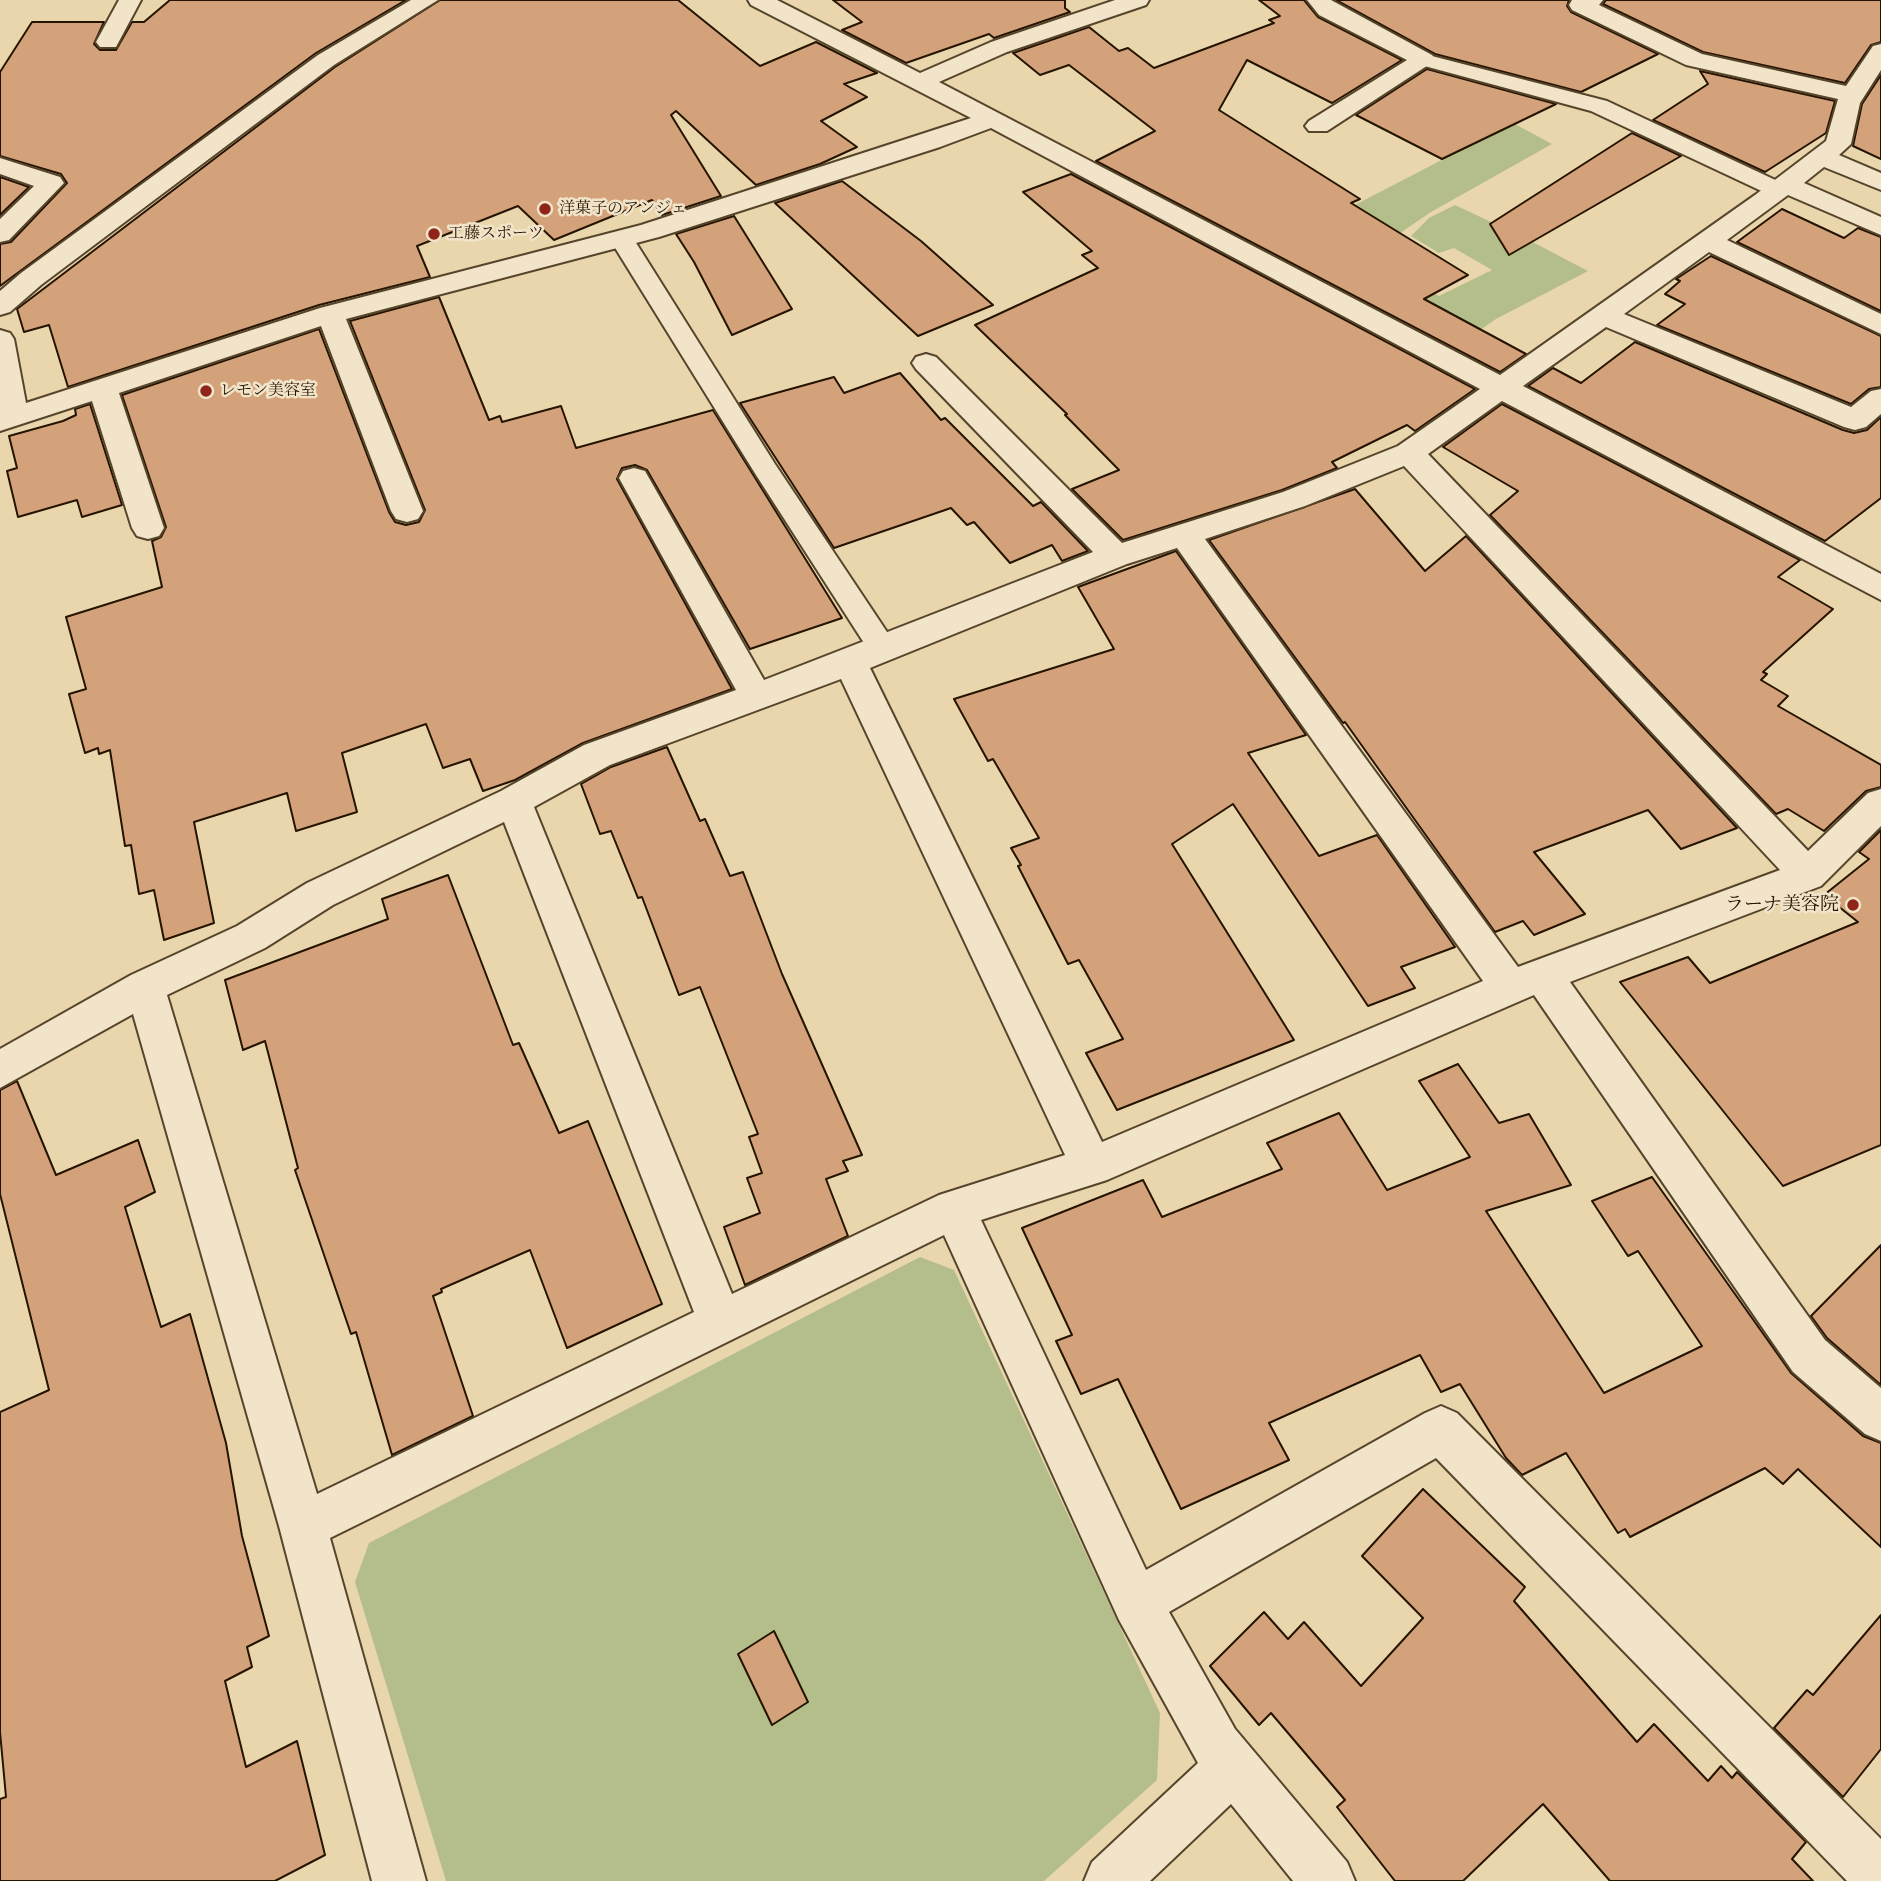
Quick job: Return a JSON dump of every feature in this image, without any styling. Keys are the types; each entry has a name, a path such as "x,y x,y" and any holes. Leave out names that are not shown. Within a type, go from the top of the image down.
{"street":[{"path":"108,42 130,0"},
{"path":"0,306 31,279 326,60 427,0"},
{"path":"759,0 992,119 1881,588"},
{"path":"919,82 999,47 1138,0"},
{"path":"1318,0 1327,10 1424,60"},
{"path":"1592,0 1580,5 1694,60 1864,91"},
{"path":"0,1070 145,987 251,937 320,894 514,801 597,755 867,655 1116,556 1294,499 1409,453 1604,316 1838,144 1881,52"},
{"path":"1318,126 1424,60"},
{"path":"0,340 7,419 331,314 621,238 930,142 992,119"},
{"path":"1822,156 1881,182"},
{"path":"0,166 51,183 0,234"},
{"path":"1782,187 1881,227"},
{"path":"1707,241 1881,325"},
{"path":"331,314 407,511"},
{"path":"1604,316 1854,420 1881,398"},
{"path":"926,363 1116,556"},
{"path":"102,387 148,528"},
{"path":"1409,453 1808,874"},
{"path":"634,478 757,696"},
{"path":"1184,534 1526,980 1809,1356 1881,1418"},
{"path":"867,655 1092,1166"},
{"path":"514,801 721,1323"},
{"path":"303,1526 954,1209 1092,1166 1526,980 1808,874 1881,803"},
{"path":"145,987 303,1526 399,1881"},
{"path":"954,1209 1136,1603 1217,1747 1328,1881"},
{"path":"1136,1603 1441,1429 1881,1877"},
{"path":"1111,1881 1233,1766"}],"lane":[{"path":"1424,60 1599,106 1782,187"},
{"path":"621,238 693,349 765,469 867,655"}],"green space":[{"path":"1513,123 1552,144 1431,212 1327,283 1272,248"},
{"path":"1455,205 1588,271 1496,319 1461,343 1397,307 1430,291 1439,296 1492,270 1454,248 1439,253 1411,236 1429,218"},
{"path":"920,1257 954,1270 1160,1713 1157,1780 1044,1881 446,1881 355,1582 369,1543"}],"building":[{"path":"170,0 406,0 316,53 0,286 0,244 11,242 67,183 61,174 0,156 0,72 32,22 104,22 94,44 100,50 116,50 132,22 144,22"},
{"path":"440,0 678,0 760,66 816,42 877,73 844,84 867,97 821,121 857,147 820,164 756,185 676,111 671,115 721,196 662,215 652,200 554,240 518,206 417,246 430,277 319,305 68,387 49,325 24,332 17,309 335,67"},
{"path":"833,0 1065,0 1065,8 1070,12 994,38 989,34 906,63 842,30 862,22"},
{"path":"1259,0 1304,0 1318,17 1402,60 1332,103 1247,60 1219,110 1360,199 1351,203 1468,275 1424,299 1526,354 1500,372 1096,161 1155,131 1069,65 1040,75 1013,53 1089,27 1119,51 1128,48 1154,68 1274,23 1269,20 1280,16"},
{"path":"1336,0 1569,0 1567,6 1571,12 1658,54 1581,92 1435,54"},
{"path":"1606,0 1881,0 1881,42 1871,45 1845,83 1703,52 1603,4"},
{"path":"1427,69 1556,104 1442,159 1356,115"},
{"path":"1700,71 1835,101 1826,133 1765,172 1653,120 1708,84"},
{"path":"1881,75 1881,159 1853,146 1862,104"},
{"path":"1632,133 1681,156 1509,255 1490,224"},
{"path":"1071,174 1475,389 1415,431 1407,425 1332,462 1337,468 1282,490 1123,540 1072,489 1119,470 1065,415 1067,414 975,325 1098,268 1082,255 1092,251 1023,192"},
{"path":"0,177 29,187 0,215"},
{"path":"842,181 921,241 993,305 918,336 775,203"},
{"path":"1782,209 1844,238 1858,228 1881,237 1881,311 1737,242"},
{"path":"734,216 792,309 732,335 694,262 676,234"},
{"path":"1711,256 1881,336 1881,387 1869,389 1851,404 1657,325 1685,304 1665,294 1680,281 1676,279"},
{"path":"439,297 489,420 500,416 502,422 561,406 576,448 713,410 842,618 750,649 647,470 635,465 622,468 617,479 732,689 583,743 515,780 483,791 470,759 443,768 426,724 342,753 357,812 296,831 287,793 194,822 214,923 164,940 154,890 139,894 131,845 125,846 110,750 99,754 98,748 85,753 69,694 86,689 66,617 162,587 152,541 161,537 166,527 122,395 319,329 389,512 395,522 406,525 419,522 425,510 350,321"},
{"path":"1635,342 1843,430 1854,433 1867,430 1881,417 1881,498 1825,541 1528,386 1553,368 1581,383"},
{"path":"900,373 941,420 945,418 1033,506 1041,502 1088,551 1062,561 1052,545 1010,563 974,522 967,525 951,508 834,548 740,403 834,377 844,393"},
{"path":"90,404 122,505 82,517 77,500 18,517 7,471 17,468 9,436 63,421 76,415 75,409"},
{"path":"1502,404 1800,560 1778,577 1833,609 1763,672 1767,674 1761,680 1788,696 1778,706 1881,765 1881,787 1866,791 1824,831 1788,809 1776,814 1490,515 1518,491 1443,447"},
{"path":"1355,489 1425,571 1466,536 1737,828 1681,849 1648,810 1534,852 1585,914 1534,935 1523,921 1495,932 1345,722 1343,723 1209,540"},
{"path":"1176,551 1306,735 1248,753 1319,856 1377,835 1455,947 1401,967 1415,988 1368,1006 1233,804 1172,844 1294,1040 1117,1110 1086,1053 1123,1039 1079,960 1068,964 1018,866 1021,865 1011,848 1039,838 993,759 988,761 954,699 1114,649 1078,587"},
{"path":"667,747 700,821 705,819 730,876 743,872 782,974 862,1155 843,1161 848,1171 826,1179 848,1236 745,1285 724,1227 760,1213 747,1178 762,1173 749,1137 758,1134 700,987 679,995 642,897 638,898 611,831 600,834 581,784 611,767"},
{"path":"1881,830 1881,1145 1783,1186 1620,982 1688,957 1710,983 1858,922 1824,895 1869,859 1859,852"},
{"path":"448,875 513,1045 519,1043 559,1133 588,1121 662,1304 567,1348 530,1250 441,1289 442,1292 433,1296 473,1416 392,1455 356,1332 351,1334 295,1170 298,1168 265,1041 243,1050 225,980 388,919 382,899"},
{"path":"1458,1064 1499,1123 1529,1114 1571,1185 1486,1211 1604,1393 1702,1346 1638,1251 1628,1256 1592,1201 1652,1177 1791,1373 1863,1436 1881,1443 1881,1547 1798,1469 1783,1484 1765,1468 1630,1537 1625,1529 1618,1533 1566,1453 1522,1475 1506,1458 1460,1384 1441,1392 1420,1355 1269,1423 1289,1460 1181,1509 1118,1379 1081,1394 1056,1341 1072,1335 1022,1228 1143,1180 1162,1217 1282,1169 1267,1143 1339,1113 1387,1190 1470,1157 1419,1081"},
{"path":"17,1081 56,1175 138,1140 155,1192 125,1207 161,1327 190,1314 226,1443 242,1536 269,1636 247,1647 252,1667 225,1681 246,1767 297,1741 325,1855 275,1881 0,1881 0,1799 6,1797 0,1732 0,1412 49,1390 0,1194 0,1090"},
{"path":"1881,1245 1881,1385 1827,1338 1811,1316"},
{"path":"1423,1489 1525,1587 1514,1601 1637,1742 1654,1724 1708,1781 1721,1766 1732,1778 1737,1772 1806,1842 1792,1859 1813,1881 1610,1881 1543,1804 1463,1881 1395,1881 1337,1807 1345,1800 1271,1713 1259,1725 1210,1666 1264,1612 1288,1639 1304,1622 1361,1686 1423,1618 1362,1556"},
{"path":"1881,1615 1881,1749 1843,1797 1774,1728 1807,1690 1813,1695"},
{"path":"774,1631 808,1702 772,1725 738,1654"}],"place":[{"name":"洋菓子のアンジェ","path":"545,209"},
{"name":"工藤スポーツ","path":"434,234"},
{"name":"レモン美容室","path":"206,391"},
{"name":"ラーナ美容院","path":"1853,905"}]}
